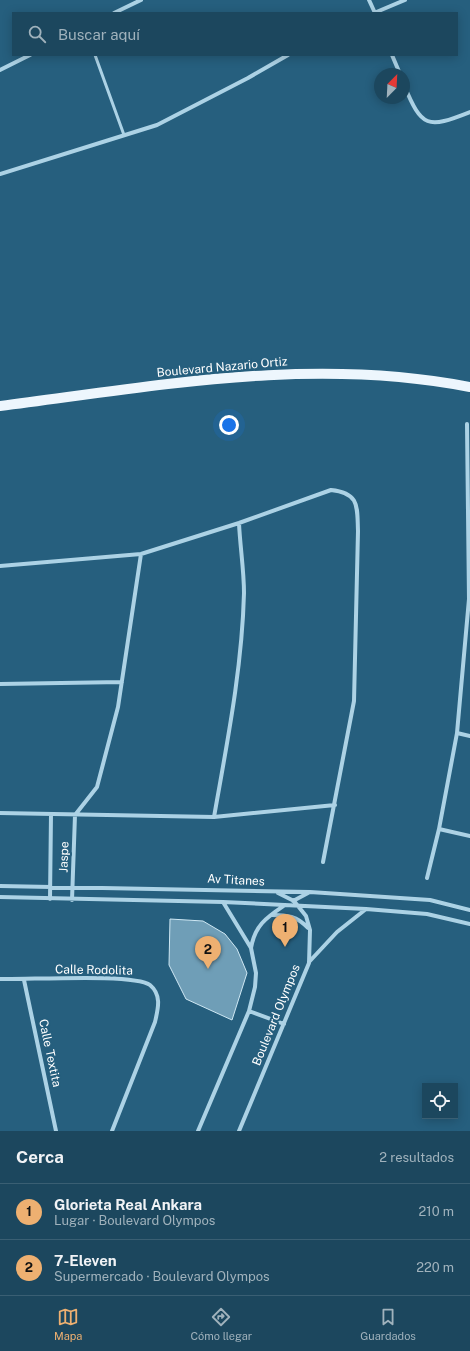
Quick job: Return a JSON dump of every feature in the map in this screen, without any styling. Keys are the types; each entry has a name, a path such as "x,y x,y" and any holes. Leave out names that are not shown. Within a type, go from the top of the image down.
{"main road":[{"name":"Boulevard Nazario Ortiz","path":"0,406 117,390 261,374 308,373 405,377 470,387"}],"street":[{"path":"116,12 141,0"},
{"path":"369,0 374,12"},
{"path":"376,12 405,0"},
{"path":"0,70 28,56"},
{"path":"0,174 157,124 180,114 286,56"},
{"path":"392,56 397,68"},
{"path":"410,97 419,116 438,124 470,112"},
{"path":"427,878 439,829 457,733 468,599 469,482 467,424"},
{"path":"0,566 141,554 239,523 331,490 344,491 354,498 357,508 354,702 323,862"},
{"path":"214,817 234,708 241,645 244,592 239,523"},
{"path":"75,815 98,787 118,707 141,554"},
{"path":"0,684 122,682"},
{"path":"457,733 470,736"},
{"path":"0,813 214,817 335,805"},
{"name":"Jaspe","path":"50,899 51,814"},
{"name":"Jaspe","path":"72,900 75,815"},
{"path":"439,829 470,836"},
{"name":"Av Titanes","path":"0,886 223,889 310,892 430,900 470,910"},
{"name":"Boulevard Olympos","path":"239,1131 309,963 310,930 306,916 294,900 278,892"},
{"path":"251,948 255,930 263,921 294,900 310,892"},
{"name":"Av Titanes","path":"0,897 299,905 427,914 470,924"},
{"path":"198,1131 249,1011 255,986 255,966 251,948 223,902"},
{"path":"309,963 337,932 366,909"},
{"path":"272,915 288,915 302,922 310,930"},
{"name":"Calle Rodolita","path":"0,979 24,980 119,978 138,981 149,985 157,993 159,1006 155,1022 113,1131"},
{"name":"Calle Textita","path":"24,980 56,1131"},
{"path":"249,1011 284,1024"}],"lane":[{"path":"95,56 124,135"}],"building":[{"path":"170,919 203,921 225,934 237,949 247,973 232,1020 186,999 169,965"}],"place":[{"name":"Glorieta Real Ankara","path":"285,947"},
{"name":"7-Eleven","path":"208,969"}]}
